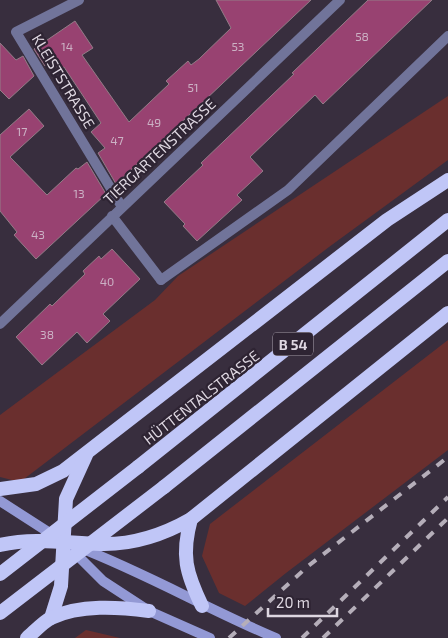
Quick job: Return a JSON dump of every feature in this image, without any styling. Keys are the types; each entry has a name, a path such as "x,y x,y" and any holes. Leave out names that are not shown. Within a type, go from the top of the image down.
{"highway":[{"path":"0,489 36,484 63,471 387,220 448,180"},
{"name":"HÜTTENTALSTRASSE","path":"0,574 138,467 448,220"},
{"name":"B 54","path":"0,613 164,487 448,261"},
{"path":"0,544 34,540 102,544 135,542 165,534 192,519 448,313"},
{"path":"51,618 60,586 66,499 86,454"},
{"path":"192,519 186,539 185,559 190,581 202,606"},
{"path":"27,638 51,618 80,610 123,607 149,611"}],"main road":[{"path":"0,501 63,542 103,581 149,611 210,638"},
{"path":"63,542 120,563 202,606 276,638"}],"street":[{"name":"KLEISTSTRASSE","path":"79,0 16,32 122,207"},
{"name":"TIERGARTENSTRASSE","path":"0,324 340,0"},
{"path":"112,216 160,280 288,190 448,36"}],"shaded area":[{"path":"448,96 448,160 329,247 20,482 0,477 0,415 155,300 178,276"},
{"path":"448,340 448,450 245,606 219,593 202,556 210,524"},
{"path":"86,630 120,638 75,638"}],"building":[{"path":"216,0 311,0 116,184 98,153 105,148 91,132 101,123 64,67 59,70 52,59 45,66 34,49 75,21 93,48 82,55 129,122 169,84 166,81 188,61 191,65 199,59 231,28"},
{"path":"368,0 432,0 323,104 315,95 250,157 263,171 237,195 242,200 197,241 183,226 185,224 164,202 203,165 201,163"},
{"path":"0,43 16,60 23,56 34,76 9,99 0,90"},
{"path":"29,109 44,126 10,157 47,195 76,168 78,169 87,162 106,194 36,259 14,235 17,232 0,211 0,135"},
{"path":"112,249 140,279 103,314 110,321 87,343 77,332 42,365 16,337 85,274 83,271 99,256 101,259"}],"railway":[{"path":"229,638 307,567 448,457"},
{"path":"302,638 448,497"},
{"path":"323,638 448,518"}]}
